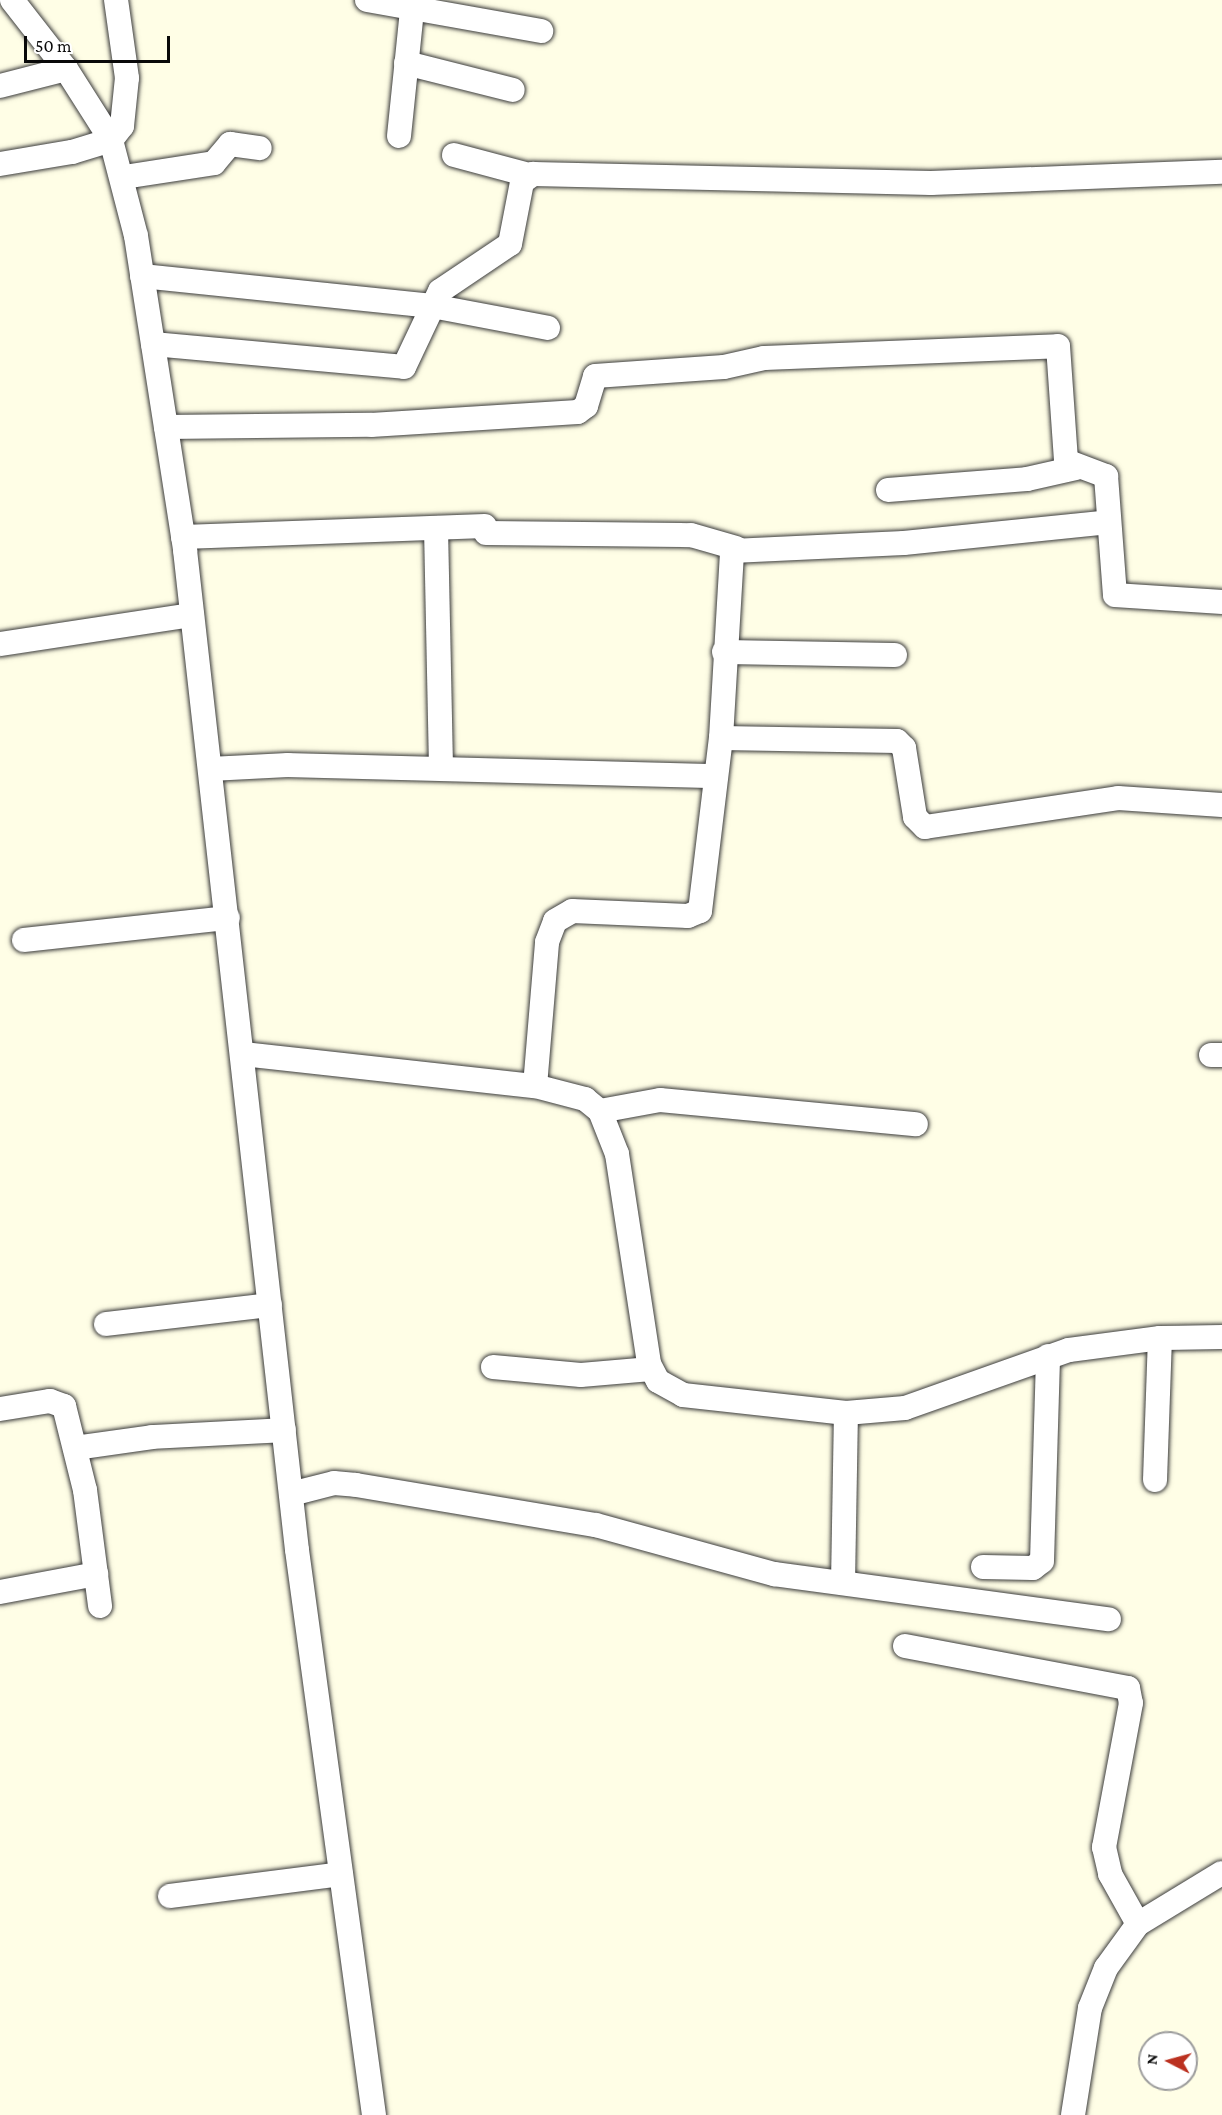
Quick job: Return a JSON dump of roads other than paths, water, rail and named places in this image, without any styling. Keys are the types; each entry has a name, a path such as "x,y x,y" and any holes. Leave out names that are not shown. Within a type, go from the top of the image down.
{"street":[{"path":"12,0 66,69 111,140 124,177 142,276 183,537 228,918 291,1494 374,2115"},
{"path":"0,164 111,140 122,126 128,100 116,0"},
{"path":"367,0 413,4 541,31"},
{"path":"399,136 413,4"},
{"path":"406,63 513,90"},
{"path":"0,86 66,69"},
{"path":"124,177 214,163 226,145 260,148"},
{"path":"454,155 529,175 931,183 1222,172"},
{"path":"153,344 402,368 432,306 448,283 510,244 522,182 529,175"},
{"path":"142,276 432,306 548,328"},
{"path":"165,427 371,425 578,412 586,406 595,376 724,367 764,358 1055,346 1062,351 1065,456 1076,468"},
{"path":"888,490 1027,478 1076,468 1105,474 1115,595 1222,603"},
{"path":"183,537 436,528 691,536 736,548 904,543 1109,522"},
{"path":"436,528 441,768"},
{"path":"535,1086 547,942 555,921 572,911 696,915 721,738 728,560 736,548"},
{"path":"0,644 192,615"},
{"path":"724,652 895,655"},
{"path":"721,738 897,741 904,748 915,817 925,827 1118,798 1222,805"},
{"path":"210,769 441,768 716,776"},
{"path":"24,940 228,918"},
{"path":"243,1054 535,1086 585,1099 600,1111 617,1154 642,1336 651,1369 658,1381 683,1395 846,1413 905,1408 1048,1356 1160,1338 1222,1337"},
{"path":"600,1111 660,1100 916,1124"},
{"path":"106,1324 270,1305"},
{"path":"1155,1480 1160,1338"},
{"path":"982,1567 1033,1568 1042,1561 1048,1356"},
{"path":"493,1367 581,1375 651,1369"},
{"path":"0,1409 60,1402 75,1448 100,1606"},
{"path":"843,1583 846,1413"},
{"path":"75,1448 152,1437 284,1430"},
{"path":"291,1494 334,1483 356,1485 596,1525 774,1574 1109,1619"},
{"path":"0,1592 96,1574"},
{"path":"905,1646 1128,1688 1131,1702 1104,1847 1110,1874 1138,1924"},
{"path":"1073,2115 1090,2008 1106,1968 1138,1924 1222,1873"},
{"path":"170,1896 341,1874"}]}
